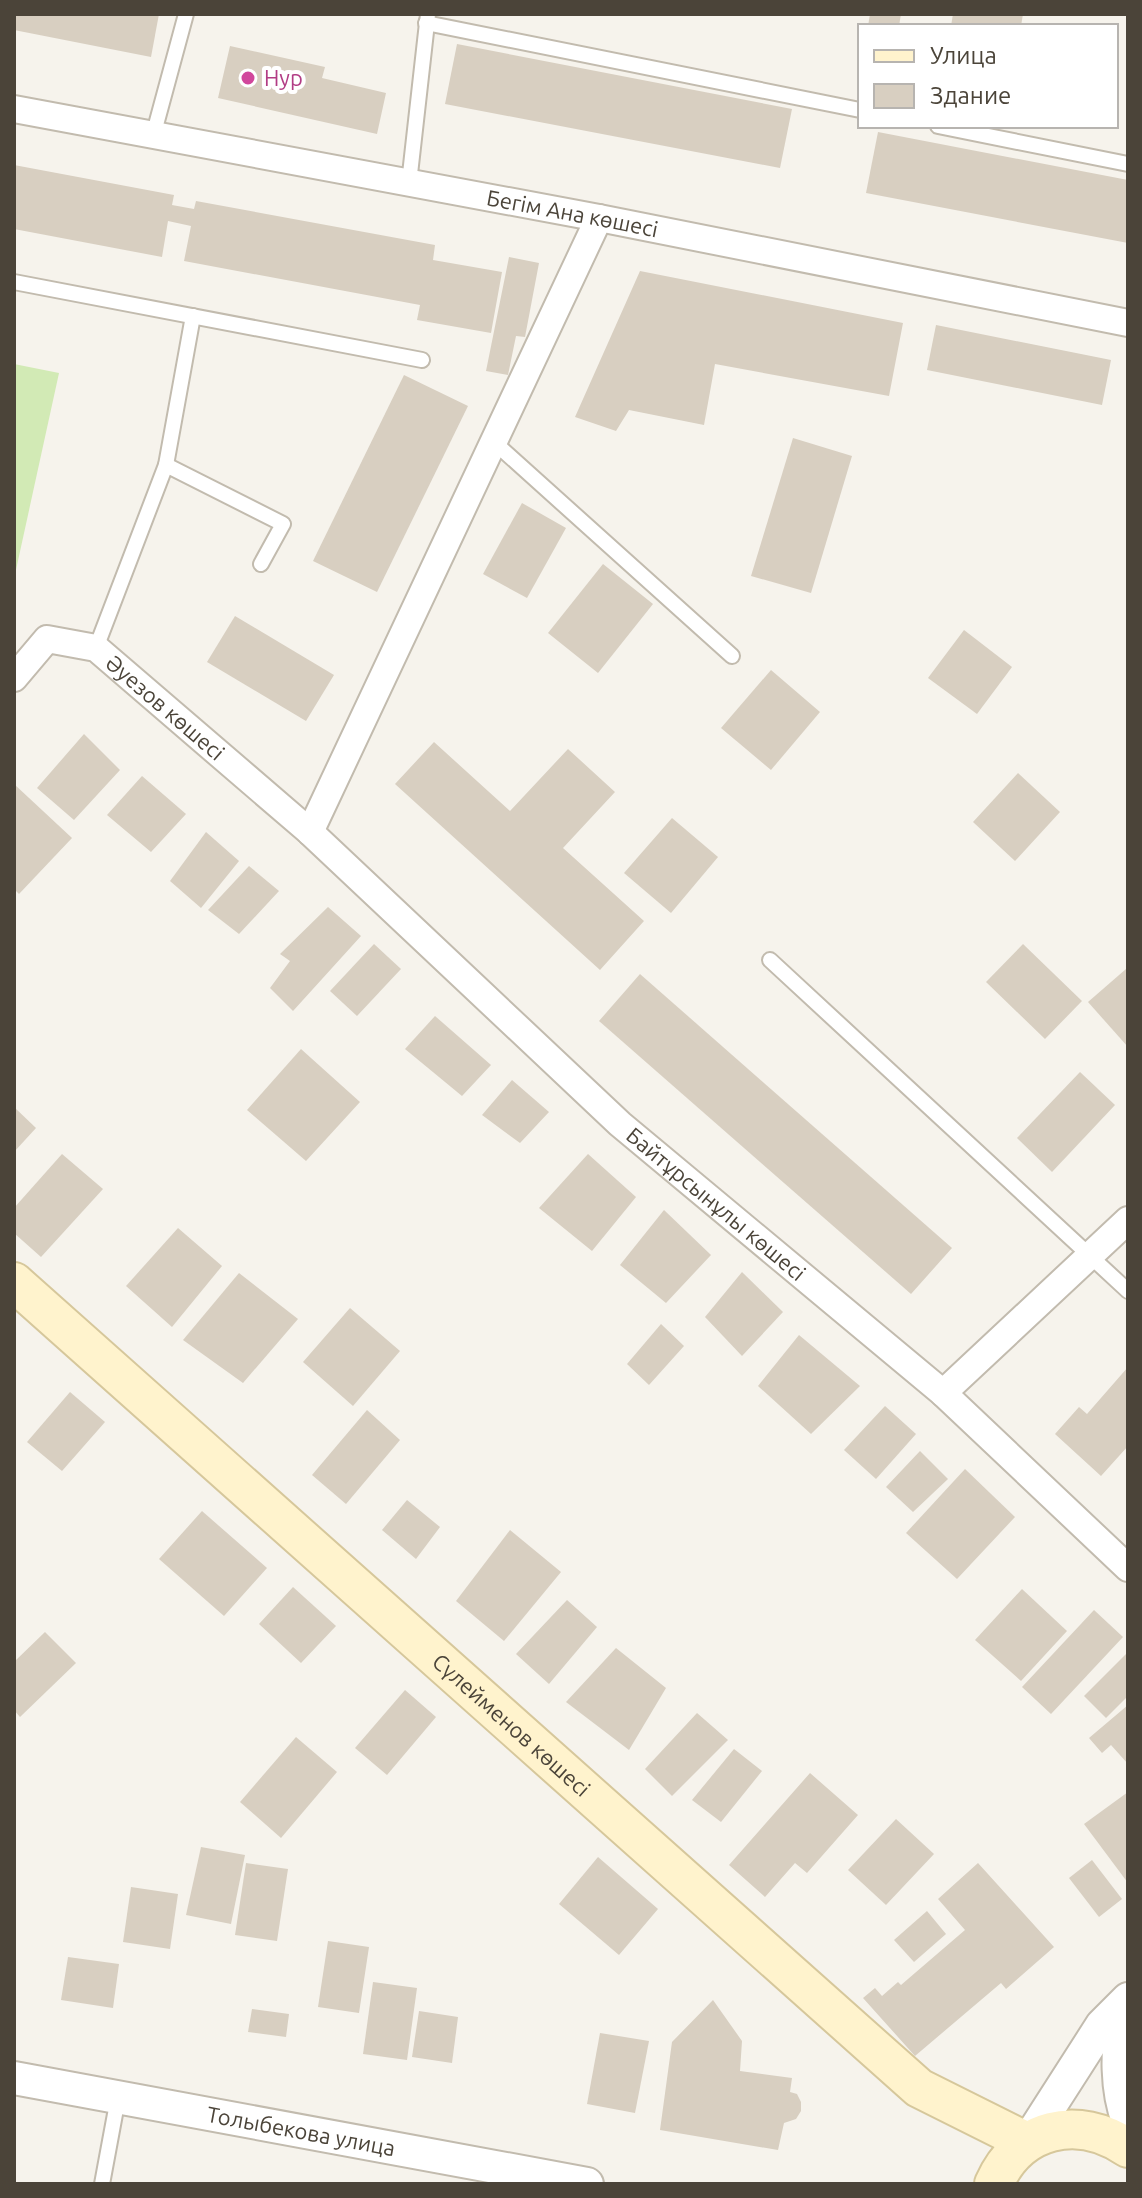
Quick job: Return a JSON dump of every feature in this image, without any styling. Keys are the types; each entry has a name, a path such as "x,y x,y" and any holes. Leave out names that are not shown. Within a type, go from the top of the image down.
{"main road":[{"name":"Сүлейменов көшесі","path":"14,1282 919,2088 1027,2142"},
{"path":"994,2184 1012,2155 1027,2142 1052,2131 1078,2128 1104,2134 1128,2148"}],"street":[{"name":"Бегім Ана көшесі","path":"14,109 599,218 1128,323"},
{"path":"310,832 599,218"},
{"name":"Әуезов көшесі","path":"14,678 47,639 96,648 310,832"},
{"name":"Байтұрсынұлы көшесі","path":"310,832 620,1124 943,1393 1128,1568"},
{"path":"943,1393 1128,1220"},
{"path":"1027,2142 1102,2025 1128,1999"},
{"path":"1128,2019 1124,2025 1117,2068 1128,2121"},
{"name":"Толыбекова улица","path":"14,2078 587,2184"}],"lane":[{"path":"153,136 186,14"},
{"path":"409,183 427,18 858,110"},
{"path":"948,128 1128,164"},
{"path":"14,282 422,360"},
{"path":"96,648 166,465 193,316"},
{"path":"495,443 732,656"},
{"path":"166,465 283,524 261,564"},
{"path":"770,960 1128,1291"},
{"path":"102,2184 118,2098"}],"green space":[{"path":"14,364 59,373 14,579"}],"building":[{"path":"14,14 159,14 151,57 14,30"},
{"path":"870,14 901,14 899,24 868,24"},
{"path":"953,14 1023,14 1021,24 951,24"},
{"path":"457,44 792,109 780,168 445,104"},
{"path":"230,46 325,67 322,78 386,93 377,134 218,98"},
{"path":"878,132 1128,180 1128,243 866,193"},
{"path":"14,165 174,195 172,205 194,209 196,201 435,245 433,260 502,272 491,333 417,320 420,305 184,261 191,226 168,221 162,257 14,229"},
{"path":"509,257 539,263 525,337 516,336 508,375 486,371"},
{"path":"640,271 903,323 889,396 715,364 704,425 629,410 616,431 575,417"},
{"path":"936,325 1111,360 1102,405 927,370"},
{"path":"404,375 468,406 377,592 313,561"},
{"path":"793,438 852,456 811,593 751,576"},
{"path":"522,503 566,528 527,598 483,574"},
{"path":"603,564 653,604 598,673 548,633"},
{"path":"235,616 334,675 306,721 207,662"},
{"path":"964,630 1012,667 977,714 928,678"},
{"path":"771,670 820,712 771,770 721,728"},
{"path":"84,734 120,770 74,820 37,788"},
{"path":"434,742 510,811 568,749 615,792 563,848 644,921 600,970 395,784"},
{"path":"1018,773 1060,812 1015,861 973,822"},
{"path":"142,776 186,814 151,852 107,815"},
{"path":"14,784 72,838 19,894 14,889"},
{"path":"672,818 718,857 671,913 624,873"},
{"path":"206,832 239,861 201,908 170,881"},
{"path":"249,866 279,891 239,934 208,910"},
{"path":"328,907 361,936 293,1011 270,988 290,961 280,954"},
{"path":"374,944 401,969 357,1016 330,991"},
{"path":"1023,944 1082,1001 1045,1039 986,982"},
{"path":"1126,969 1128,972 1128,1047 1088,1002"},
{"path":"640,974 952,1248 911,1294 599,1021"},
{"path":"435,1016 491,1065 462,1096 405,1049"},
{"path":"301,1049 360,1102 306,1161 247,1110"},
{"path":"1080,1072 1115,1105 1052,1172 1017,1138"},
{"path":"512,1080 549,1112 520,1143 482,1115"},
{"path":"14,1107 36,1128 14,1152"},
{"path":"62,1154 103,1189 41,1257 14,1233 14,1208"},
{"path":"588,1154 636,1197 592,1251 539,1208"},
{"path":"664,1210 711,1255 666,1303 620,1265"},
{"path":"178,1228 222,1266 172,1327 126,1286"},
{"path":"742,1272 783,1312 742,1356 705,1317"},
{"path":"239,1273 298,1319 243,1383 183,1340"},
{"path":"350,1308 400,1351 353,1406 303,1362"},
{"path":"661,1324 684,1346 649,1385 627,1364"},
{"path":"799,1335 860,1386 811,1434 758,1386"},
{"path":"1128,1367 1128,1446 1101,1476 1055,1434 1079,1407 1087,1414"},
{"path":"70,1392 105,1422 62,1471 27,1442"},
{"path":"885,1406 916,1434 876,1479 844,1450"},
{"path":"367,1410 400,1440 346,1504 312,1475"},
{"path":"920,1451 948,1479 913,1512 886,1487"},
{"path":"965,1469 1015,1517 957,1579 906,1533"},
{"path":"407,1500 440,1527 416,1559 382,1530"},
{"path":"202,1511 267,1568 224,1616 159,1559"},
{"path":"510,1530 561,1572 504,1641 456,1601"},
{"path":"293,1587 336,1626 301,1663 259,1624"},
{"path":"1022,1589 1067,1631 1021,1681 975,1640"},
{"path":"567,1600 597,1627 549,1684 516,1654"},
{"path":"1094,1610 1123,1637 1051,1714 1022,1687"},
{"path":"45,1632 76,1663 20,1717 14,1710 14,1662"},
{"path":"616,1648 666,1688 629,1750 566,1702"},
{"path":"1128,1652 1128,1696 1106,1718 1084,1696"},
{"path":"405,1690 436,1717 387,1775 355,1748"},
{"path":"1128,1705 1128,1764 1111,1745 1102,1753 1089,1738"},
{"path":"697,1713 728,1740 672,1796 645,1769"},
{"path":"296,1737 337,1772 281,1838 240,1802"},
{"path":"734,1749 762,1771 721,1822 692,1800"},
{"path":"810,1773 858,1815 807,1873 795,1863 765,1897 729,1865"},
{"path":"1128,1792 1128,1883 1084,1824"},
{"path":"896,1819 934,1854 886,1905 848,1870"},
{"path":"201,1847 245,1855 231,1924 186,1915"},
{"path":"598,1857 658,1909 619,1955 559,1904"},
{"path":"1092,1860 1122,1899 1099,1917 1069,1878"},
{"path":"246,1863 288,1869 277,1941 235,1935"},
{"path":"978,1863 1054,1947 1006,1989 1001,1983 915,2056 863,1998 875,1988 882,1996 898,1982 901,1985 965,1930 938,1899"},
{"path":"131,1887 178,1894 170,1949 123,1942"},
{"path":"927,1911 946,1934 914,1962 894,1940"},
{"path":"328,1941 369,1947 359,2013 318,2007"},
{"path":"68,1957 119,1964 113,2008 61,2000"},
{"path":"373,1982 417,1988 407,2060 363,2054"},
{"path":"713,2000 742,2041 740,2071 792,2078 790,2092 797,2094 801,2111 796,2119 784,2123 778,2150 660,2130 672,2042"},
{"path":"252,2009 289,2014 286,2037 248,2032"},
{"path":"419,2011 458,2017 452,2063 412,2057"},
{"path":"600,2033 649,2041 635,2113 587,2104"}],"place":[{"name":"Нур","path":"248,78"}]}
